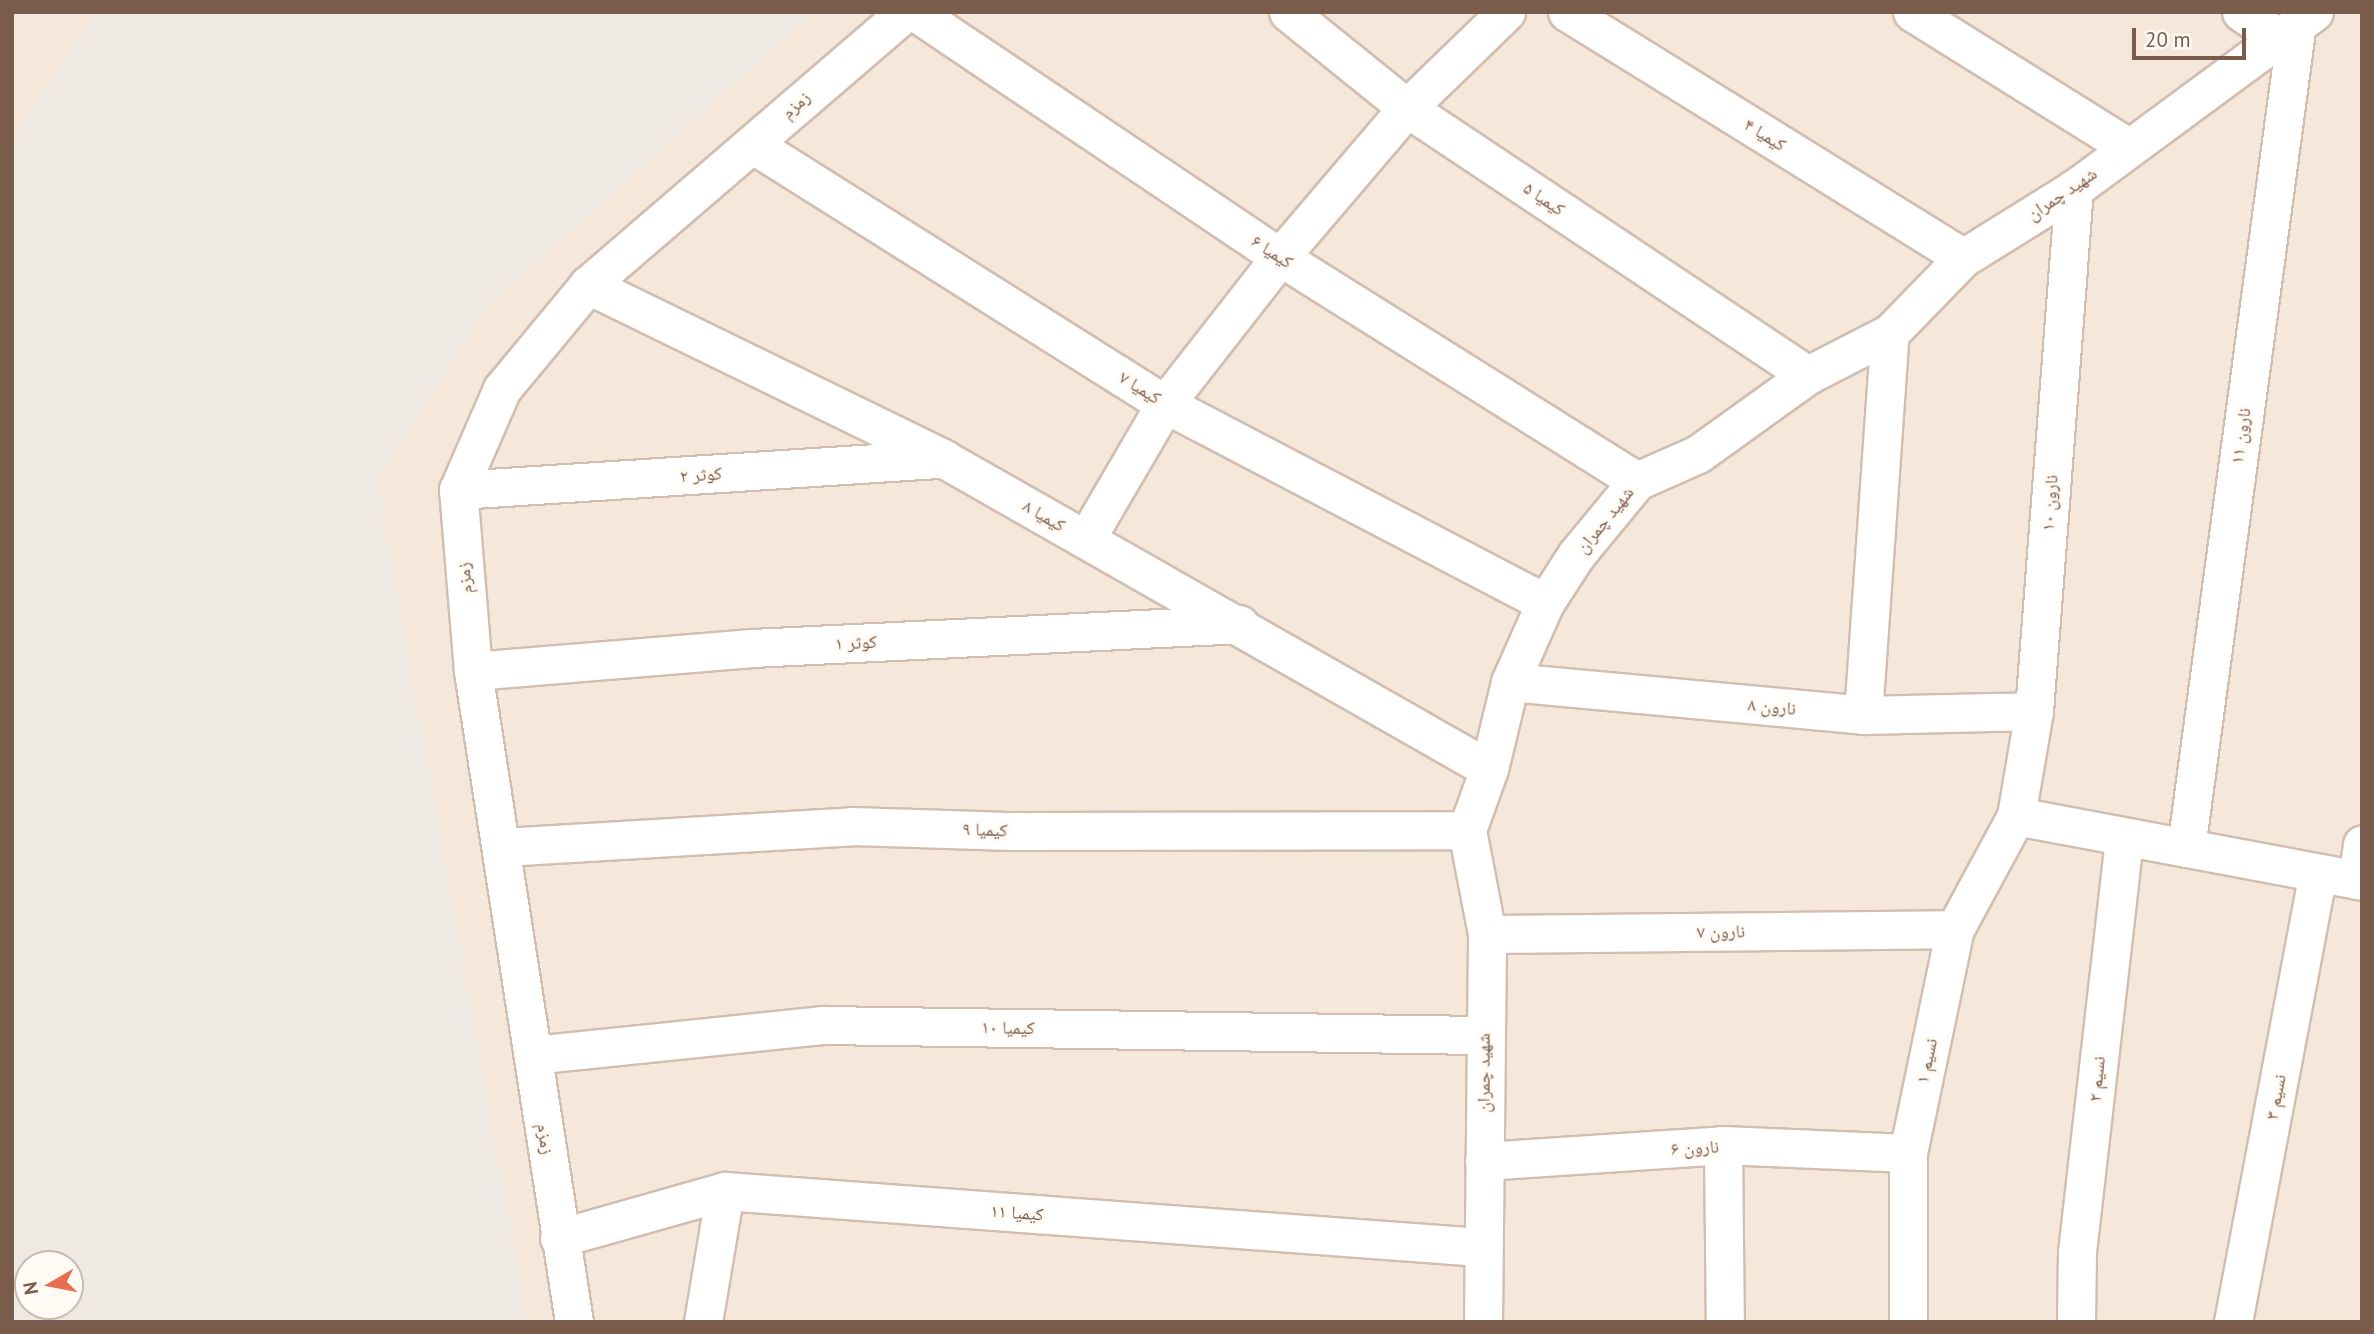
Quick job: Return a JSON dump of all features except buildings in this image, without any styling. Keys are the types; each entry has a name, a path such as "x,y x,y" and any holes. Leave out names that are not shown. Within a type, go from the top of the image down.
{"street":[{"name":"زمزم","path":"574,1322 559,1238 503,847 473,671 458,490 502,389 588,285 905,12"},
{"name":"کیمیا ۶","path":"915,12 1280,257 1637,481"},
{"name":"کیمیا ۵","path":"1288,12 1407,108 1808,375"},
{"path":"1086,540 1165,404 1280,257 1407,108 1506,12"},
{"name":"کیمیا ۴","path":"1567,12 1963,258"},
{"path":"1912,12 2128,147"},
{"path":"2241,12 2297,25"},
{"name":"شهید چمران","path":"1483,1322 1480,1247 1487,934 1467,830 1489,769 1510,682 1545,603 1576,555 1637,481 1698,454 1808,375 1890,332 1963,258 2074,189 2297,25"},
{"name":"نارون ۱۱","path":"2186,848 2297,25"},
{"name":"کیمیا ۷","path":"751,144 1165,404 1545,603"},
{"name":"نارون ۱۰","path":"2016,816 2034,711 2074,189"},
{"name":"کیمیا ۸","path":"588,285 944,459 1240,624 1489,769"},
{"path":"1863,715 1890,332"},
{"name":"کوثر ۲","path":"458,490 944,459"},
{"name":"کوثر ۱","path":"473,671 752,648 1240,624"},
{"name":"نارون ۸","path":"1510,682 1863,715 2034,711"},
{"path":"2016,816 2359,881 2362,844"},
{"name":"نسیم ۱","path":"1908,1322 1908,1153 1955,929 2016,816"},
{"name":"کیمیا ۹","path":"503,847 852,826 1015,831 1467,830"},
{"name":"نسیم ۲","path":"2077,1322 2077,1252 2124,837"},
{"name":"نسیم ۳","path":"2233,1322 2318,873"},
{"name":"نارون ۷","path":"1487,934 1955,929"},
{"name":"کیمیا ۱۰","path":"533,1055 822,1026 1484,1035"},
{"path":"1723,1145 1725,1322"},
{"name":"نارون ۶","path":"1484,1161 1723,1145 1908,1153"},
{"path":"703,1322 725,1191"},
{"name":"کیمیا ۱۱","path":"559,1238 725,1191 1480,1247"}],"shaded area":[{"path":"12,12 2362,12 2362,1322 12,1322"},
{"path":"97,12 814,12 488,306 377,479 527,1322 12,1322 12,140"}]}
